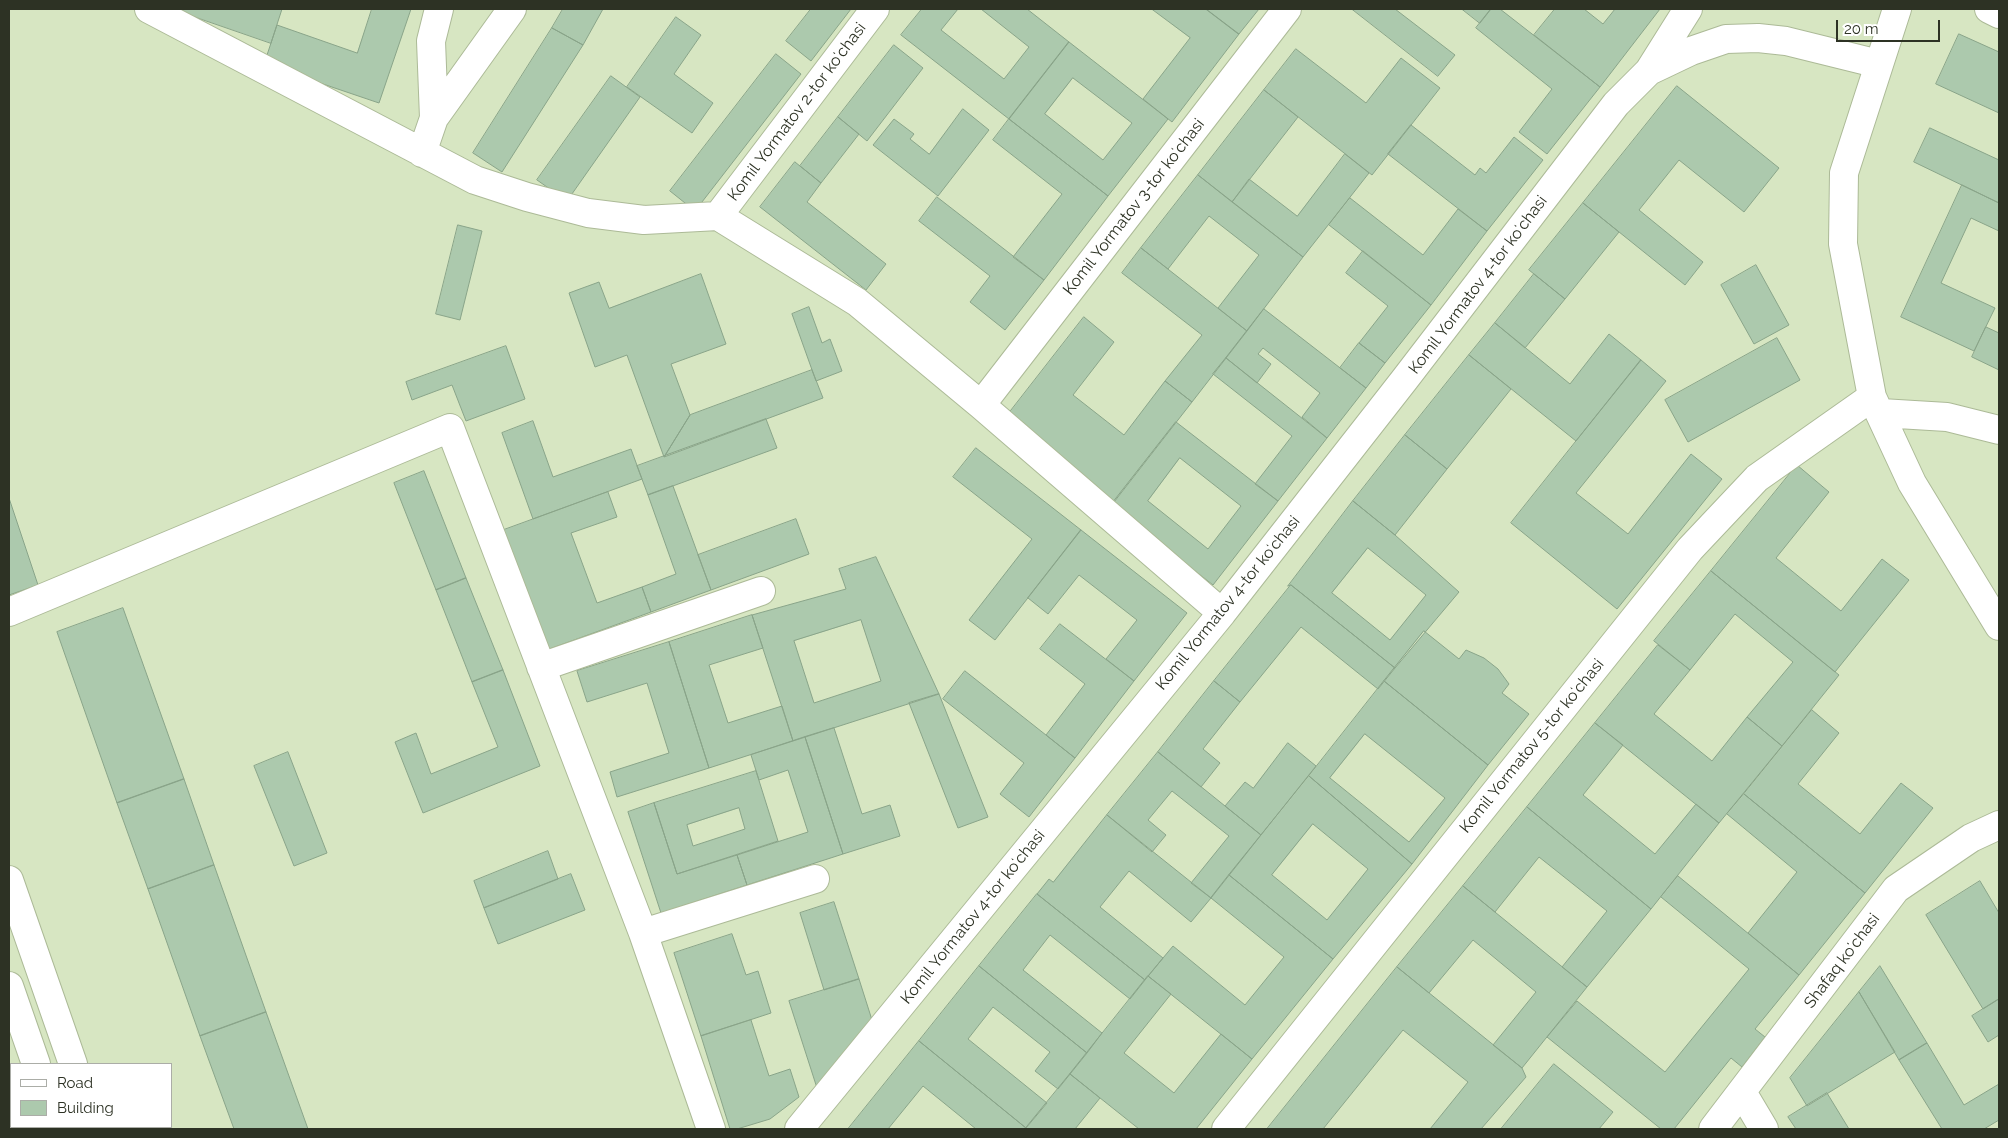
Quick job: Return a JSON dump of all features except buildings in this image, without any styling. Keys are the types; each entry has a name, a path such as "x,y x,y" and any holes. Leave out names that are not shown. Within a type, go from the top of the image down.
{"street":[{"path":"149,9 475,180 527,197 588,212 644,220 718,216 856,302 981,405 1222,613"},
{"path":"434,118 431,41 439,9"},
{"path":"422,153 434,118 512,9"},
{"name":"Komil Yormatov 2-tor koʻchasi","path":"718,216 875,9"},
{"name":"Komil Yormatov 3-tor koʻchasi","path":"981,405 1287,9"},
{"name":"Komil Yormatov 4-tor koʻchasi","path":"799,1129 1222,613 1406,380 1616,104 1649,71 1688,9"},
{"path":"1898,9 1844,173 1843,244 1876,405 1912,483 1999,626"},
{"path":"1989,9 1999,14"},
{"name":"Komil Yormatov 4-tor koʻchasi","path":"1649,71 1690,51 1726,39 1750,38 1786,41 1879,64"},
{"path":"1876,405 1946,417 1999,430"},
{"name":"Komil Yormatov 5-tor koʻchasi","path":"1226,1129 1690,549 1757,478 1876,405"},
{"path":"9,612 450,428 643,933 706,1128"},
{"path":"541,667 761,591"},
{"name":"Shafaq koʻchasi","path":"1713,1129 1896,889 1971,838 1999,825"},
{"path":"643,933 815,879"},
{"path":"9,880 73,1063"},
{"path":"9,986 36,1063"},
{"path":"1742,1092 1764,1129"}]}
